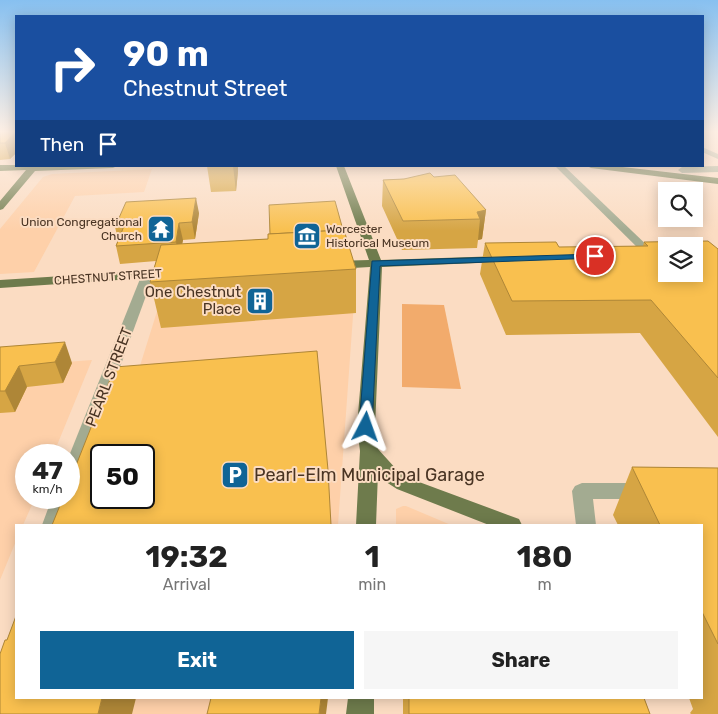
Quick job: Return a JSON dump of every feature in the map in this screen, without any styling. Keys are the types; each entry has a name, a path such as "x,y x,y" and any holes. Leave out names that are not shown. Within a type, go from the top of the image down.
{"main road":[{"path":"0,207 5,196 33,167"},
{"path":"0,168 90,167"},
{"path":"340,167 376,263 366,427 369,451 366,524"},
{"path":"599,167 718,181"},
{"path":"633,255 654,254"},
{"path":"323,266 509,259"},
{"name":"CHESTNUT STREET","path":"0,284 189,272"},
{"path":"369,451 390,475 404,484 509,524"},
{"path":"360,714 361,699"}],"street":[{"path":"559,167 654,254"},
{"path":"682,170 718,170"},
{"name":"PEARL STREET","path":"80,450 148,274"},
{"path":"586,524 582,491 660,491"},
{"path":"52,524 58,509"}],"shaded area":[{"path":"152,169 144,192 75,196 34,272 0,274 0,229 43,177 52,174"},
{"path":"356,274 338,524 90,524 97,509 155,509 155,444 115,444 165,286"},
{"path":"402,304 444,305 461,389 402,387"},
{"path":"92,360 58,444 15,444 15,509 30,509 23,524 15,524 15,543 0,580 0,367"},
{"path":"406,506 449,524 396,524 396,509"},
{"path":"36,699 325,699 324,714 30,714"}],"building":[{"path":"430,173 434,177 455,175 486,210 477,212 480,219 403,221 383,180 404,179"},
{"path":"196,198 192,222 179,223 176,242 116,246 124,226 115,227 126,202"},
{"path":"335,201 343,230 270,234 269,205"},
{"path":"344,230 356,269 150,282 161,245 268,239 268,234"},
{"path":"703,241 708,241 718,249 718,378 651,300 512,301 485,243 556,242 559,247 648,246 644,242 658,242 658,282 703,282"},
{"path":"65,342 55,362 19,366 5,391 0,391 0,347"},
{"name":"Pearl-Elm Municipal Garage","path":"317,351 331,524 52,524 59,509 80,509 80,455 115,367"},
{"path":"632,467 718,468 718,644 703,614 703,524 660,524"},
{"path":"15,619 15,699 102,699 98,714 0,714 0,654 5,640 7,640"},
{"path":"211,699 321,699 319,714 207,714"},
{"path":"409,699 644,699 650,714 409,714"}],"place":[{"name":"Union Congregational Church","path":"161,229"},
{"name":"Worcester Historical Museum","path":"307,236"},
{"name":"One Chestnut Place","path":"260,301"},
{"name":"Pearl-Elm Municipal Garage","path":"235,475"}],"route":[{"path":"366,427 376,263 595,256"}]}
